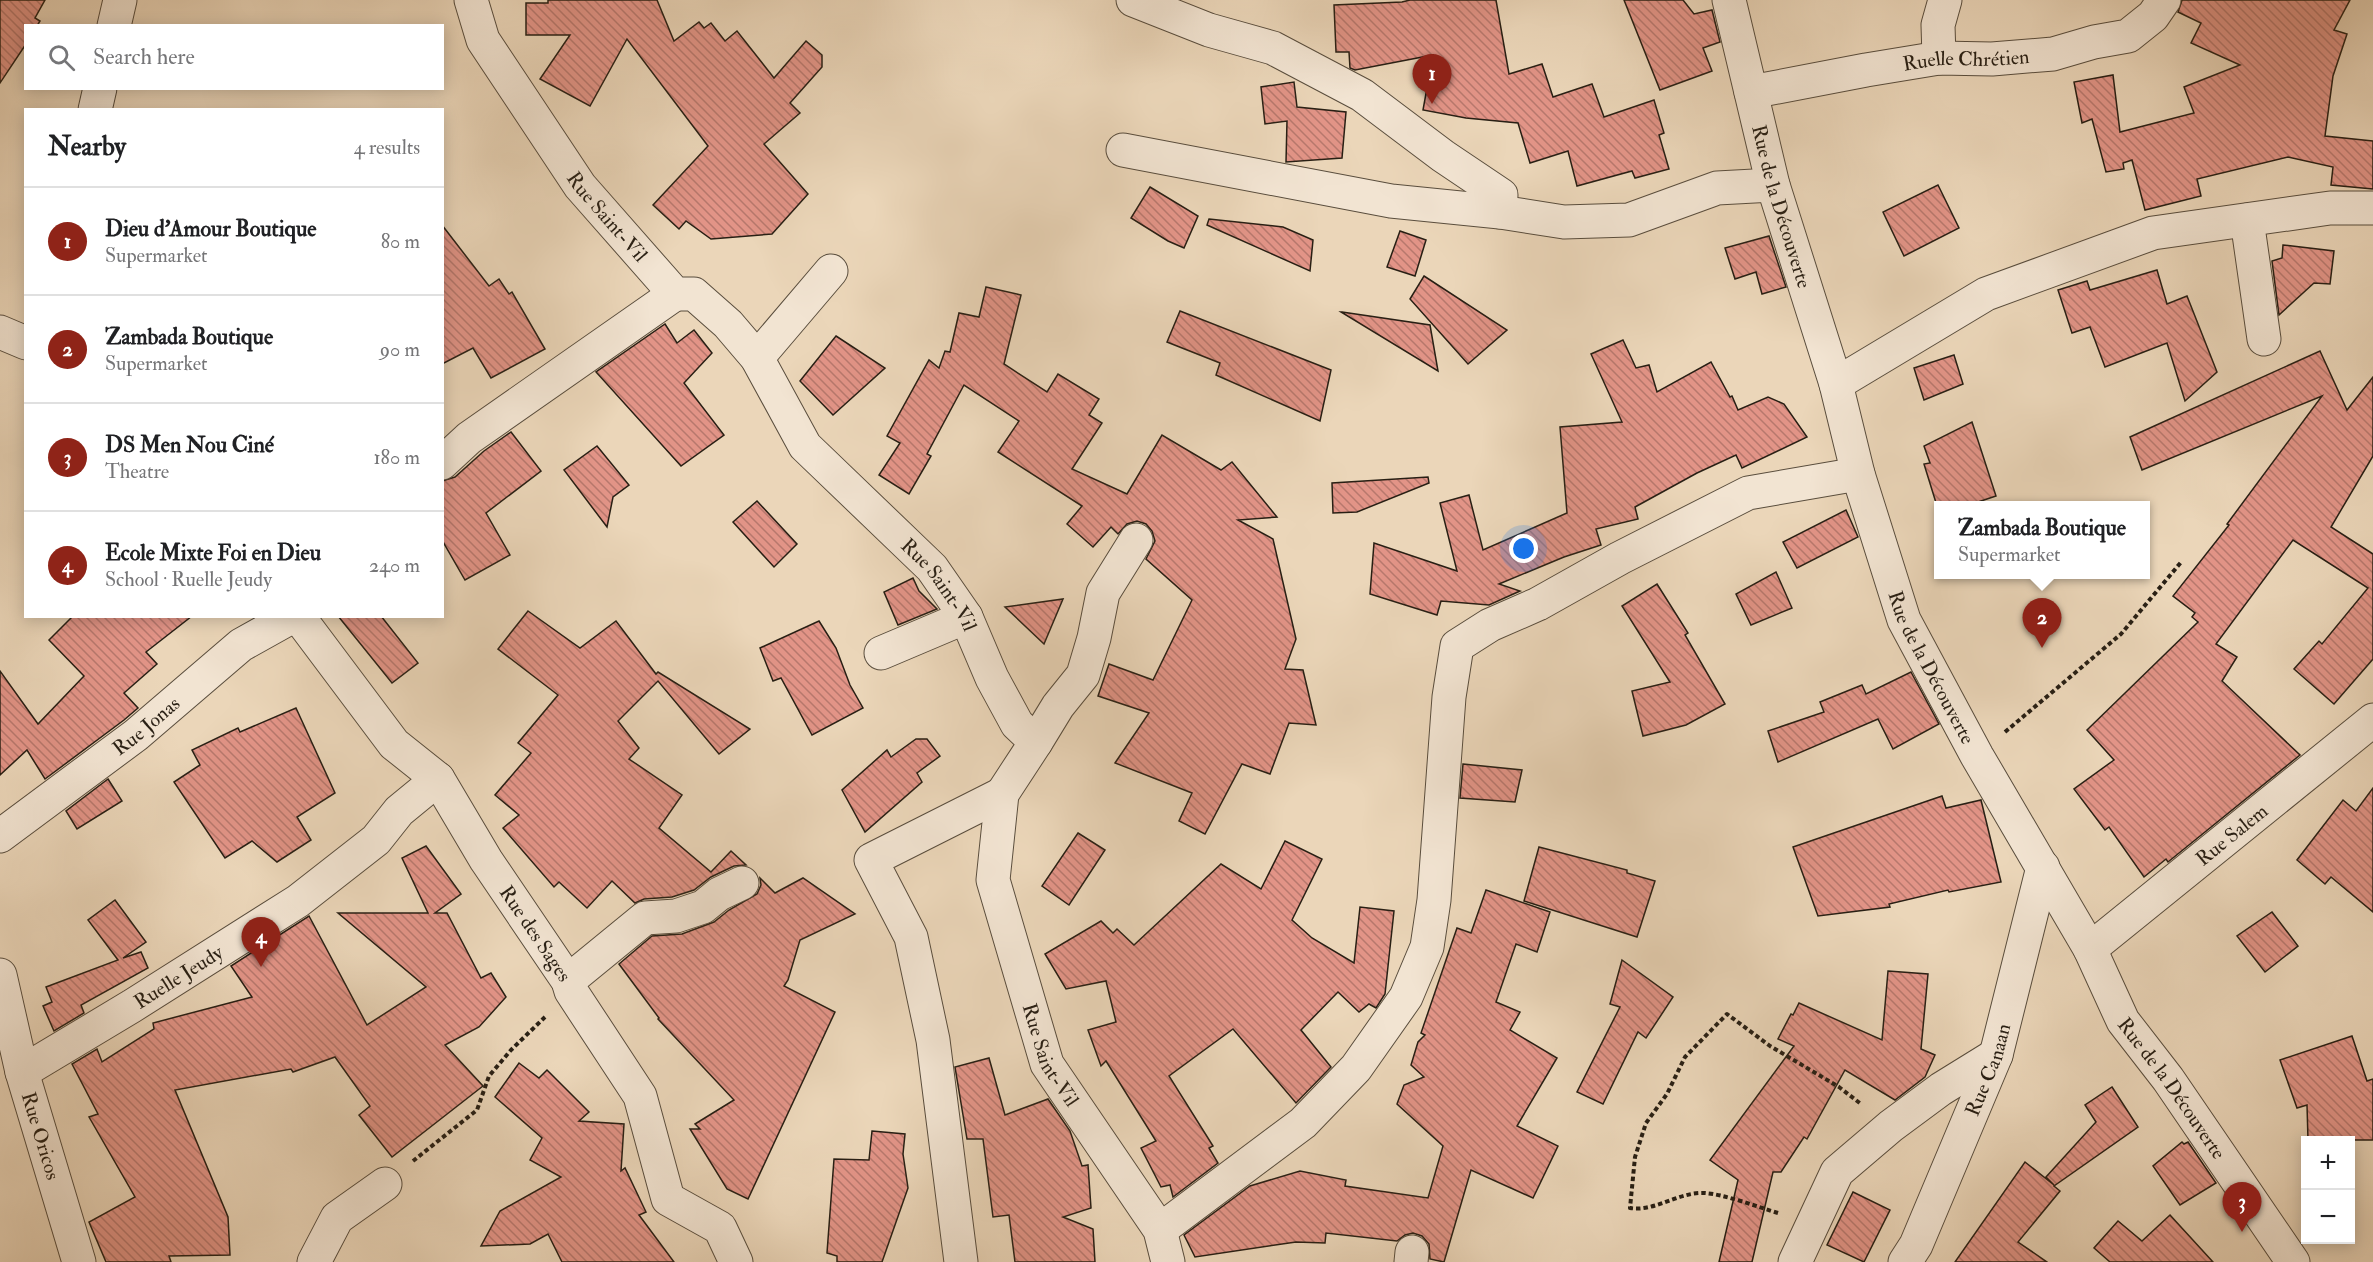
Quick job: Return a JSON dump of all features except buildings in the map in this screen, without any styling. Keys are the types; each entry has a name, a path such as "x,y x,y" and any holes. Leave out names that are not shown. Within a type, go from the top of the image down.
{"street":[{"path":"114,24 120,0"},
{"name":"Rue Saint-Vil","path":"471,0 483,40 580,186 675,294 694,294 728,324 757,358 805,446 932,568 966,618 992,678 1017,724 1036,742 1002,794 993,880 1047,1064 1160,1230 1168,1262"},
{"path":"1134,0 1209,30 1273,48 1362,95 1443,156 1501,195 1500,212"},
{"name":"Rue de la Découverte","path":"1729,0 1773,185 1836,384 1858,474 1905,620 1977,756 2090,949 2123,1022 2168,1079 2293,1262"},
{"path":"1939,58 1938,25 1945,0"},
{"name":"Ruelle Chrétien","path":"1751,92 1939,58 1992,59 2054,54 2094,42 2128,36 2153,16 2164,0"},
{"path":"95,108 100,90"},
{"path":"1123,150 1392,201 1500,212 1564,222 1629,220 1717,188 1773,185"},
{"path":"1836,384 1986,294 2153,232 2330,208 2373,208"},
{"path":"2247,220 2264,339"},
{"path":"757,358 831,271"},
{"path":"444,461 469,438 675,294"},
{"path":"0,332 24,342"},
{"path":"1160,1230 1303,1123 1356,1068 1406,997 1427,947 1434,900 1449,697 1457,646 1490,625 1538,604 1620,558 1748,494 1858,474"},
{"path":"1036,742 1058,706 1083,675 1094,638 1103,592 1136,540"},
{"name":"Rue Jonas","path":"0,836 136,735 241,645 289,618"},
{"name":"Rue des Sages","path":"300,618 394,744 438,779 486,860 640,1096 668,1199 720,1228 736,1262"},
{"path":"881,653 966,618"},
{"name":"Rue Salem","path":"2090,949 2373,720"},
{"name":"Ruelle Jeudy","path":"22,1072 132,1006 298,901 376,840 399,811 438,779"},
{"path":"962,1262 933,1040 911,937 871,860 1002,794"},
{"name":"Rue Canaan","path":"1905,1262 1916,1245 1996,1055 2043,867"},
{"path":"570,986 645,918 676,916 703,907 719,894 742,884"},
{"name":"Rue Oricos","path":"0,975 22,1072 79,1262"},
{"path":"1796,1262 1837,1172 1891,1126 1941,1089 1996,1055"},
{"path":"314,1262 337,1218 385,1184"}],"path":[{"path":"1977,756 2121,634 2182,561"},
{"path":"385,1184 477,1110 489,1076 570,986"},
{"path":"1813,1222 1705,1193 1683,1196 1641,1210 1630,1208 1635,1157 1646,1123 1667,1094 1685,1057 1727,1014 1770,1046 1839,1087 1891,1126"}],"place":[{"name":"Dieu d'Amour Boutique","path":"1432,104"},
{"name":"Zambada Boutique","path":"2042,648"},
{"name":"Ecole Mixte Foi en Dieu","path":"261,967"},
{"name":"DS Men Nou Ciné","path":"2242,1232"}]}
